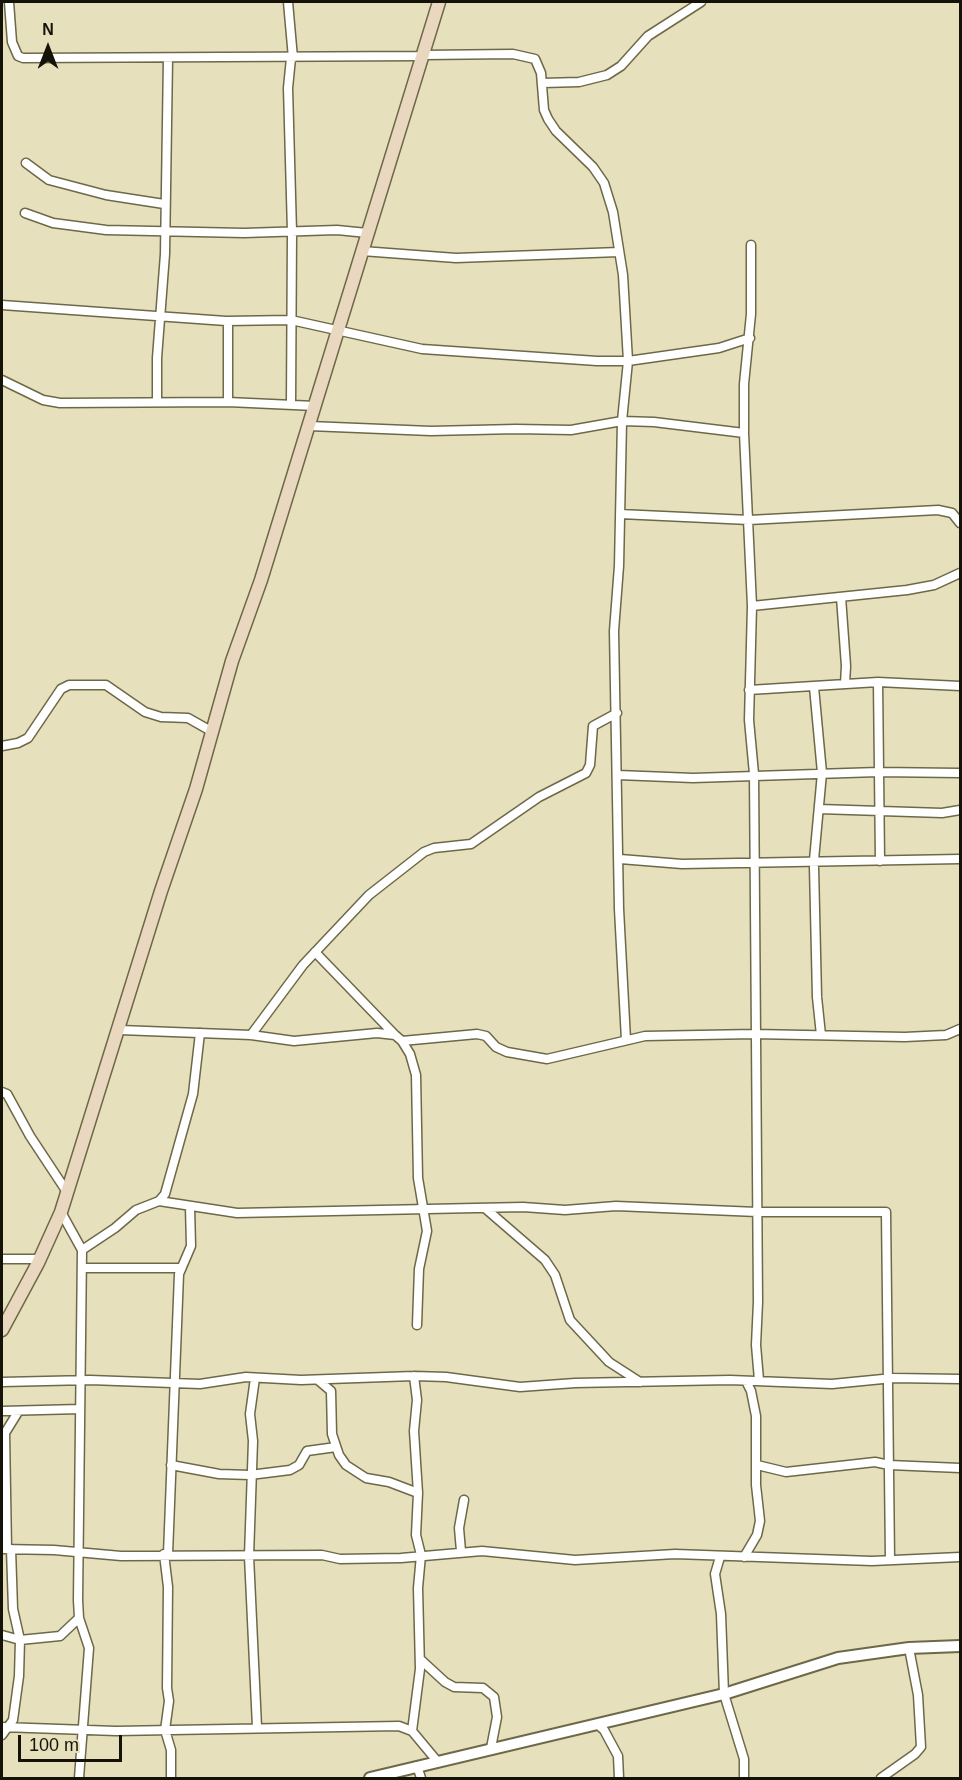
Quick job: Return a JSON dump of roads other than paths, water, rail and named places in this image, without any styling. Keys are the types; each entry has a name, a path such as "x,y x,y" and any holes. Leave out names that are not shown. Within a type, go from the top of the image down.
{"main road":[{"path":"2,1330 40,1259 61,1212 120,1030 161,891 196,789 211,731 309,426 439,2"}],"street":[{"path":"9,2 12,42 18,56 23,58 525,55 535,59 543,83 544,110 551,125 593,167 604,183 613,212 625,295 628,361 622,422 614,631 620,859 619,909 626,1040"},
{"path":"288,2 292,58 288,88 292,232 291,404"},
{"path":"543,83 579,82 607,75 621,66 648,36 701,2"},
{"path":"157,402 165,230 168,58"},
{"path":"26,163 49,180 106,195 164,204"},
{"path":"25,213 53,223 77,228 292,232 337,230 367,233"},
{"path":"751,245 750,338 744,384 744,432 752,606 749,690 754,774 756,1344 759,1380"},
{"path":"362,251 412,257 456,258 619,252"},
{"path":"2,305 228,321 291,321 433,351 628,361 719,348 750,338"},
{"path":"228,321 228,402"},
{"path":"2,380 43,400 60,403 228,402 315,406"},
{"path":"309,426 431,431 571,430 622,422 654,422 744,432"},
{"path":"620,514 749,519 938,510 952,513 960,523"},
{"path":"752,606 934,585 960,573"},
{"path":"841,597 846,666 845,684"},
{"path":"749,690 878,682 960,686"},
{"path":"878,682 880,861"},
{"path":"2,746 18,743 28,738 61,689 69,685 106,685 145,712 160,717 188,718 211,731"},
{"path":"814,687 822,773 814,864 817,997 821,1035"},
{"path":"251,1035 315,951 369,895 424,852 434,848 471,844 539,797 586,772 591,757 592,729 599,722 617,713"},
{"path":"618,775 693,778 754,774 960,773"},
{"path":"819,809 942,813 960,810"},
{"path":"620,859 682,864 754,861 814,864 960,860"},
{"path":"315,951 398,1038 410,1054 416,1075 418,1117 416,1147 427,1239 419,1269 417,1325"},
{"path":"120,1030 251,1035 294,1041 336,1039 363,1033 398,1038 477,1034 486,1036 496,1047 507,1052 548,1059 645,1035 937,1035 960,1029"},
{"path":"159,1201 167,1188 193,1094 200,1033"},
{"path":"2,1084 4,1093 67,1192"},
{"path":"82,1250 115,1228 136,1210 159,1201 237,1213 565,1210 616,1206 757,1212 886,1212 885,1317 889,1379 890,1559"},
{"path":"171,1779 171,1750 165,1730 169,1701 166,1554 180,1268 191,1246 190,1207"},
{"path":"486,1209 545,1260 555,1275 570,1320 609,1362 640,1382"},
{"path":"61,1212 82,1250 79,1618 89,1648 79,1779"},
{"path":"2,1259 40,1259"},
{"path":"82,1268 180,1268"},
{"path":"412,1731 420,1659 418,1588 421,1554 416,1535 418,1492 414,1431 417,1400 414,1376"},
{"path":"2,1382 81,1380 200,1384 255,1378 318,1380 414,1376 446,1377 519,1387 640,1382 759,1380 832,1384 889,1379 960,1379"},
{"path":"255,1378 250,1414 253,1441 250,1475 249,1556 257,1727"},
{"path":"318,1380 327,1386 333,1399 332,1434 346,1465 356,1473 418,1492"},
{"path":"744,1557 757,1535 760,1521 756,1416 752,1391 746,1381"},
{"path":"2,1411 80,1409"},
{"path":"2,1735 19,1676 20,1640 13,1609 6,1548 5,1433 18,1412"},
{"path":"171,1465 219,1474 250,1475 290,1470 299,1465 307,1451 336,1447"},
{"path":"757,1465 786,1472 810,1471 849,1463 875,1462 889,1465 960,1468"},
{"path":"461,1551 459,1528 464,1500"},
{"path":"6,1548 121,1556 322,1555 345,1559 401,1558 461,1551 502,1552 575,1560 675,1554 872,1561 960,1557"},
{"path":"720,1557 715,1574 721,1614 724,1694 744,1759 744,1779"},
{"path":"2,1635 20,1640 60,1636 79,1618"},
{"path":"370,1779 436,1761 724,1694 838,1658 909,1648 960,1646"},
{"path":"881,1779 915,1755 921,1747 918,1695 909,1648"},
{"path":"420,1659 454,1687 483,1688 491,1694 496,1703 497,1718 491,1748"},
{"path":"597,1724 604,1730 618,1756 620,1779"},
{"path":"5,1727 165,1730 399,1726 412,1731 436,1761"},
{"path":"417,1766 421,1779"}]}
